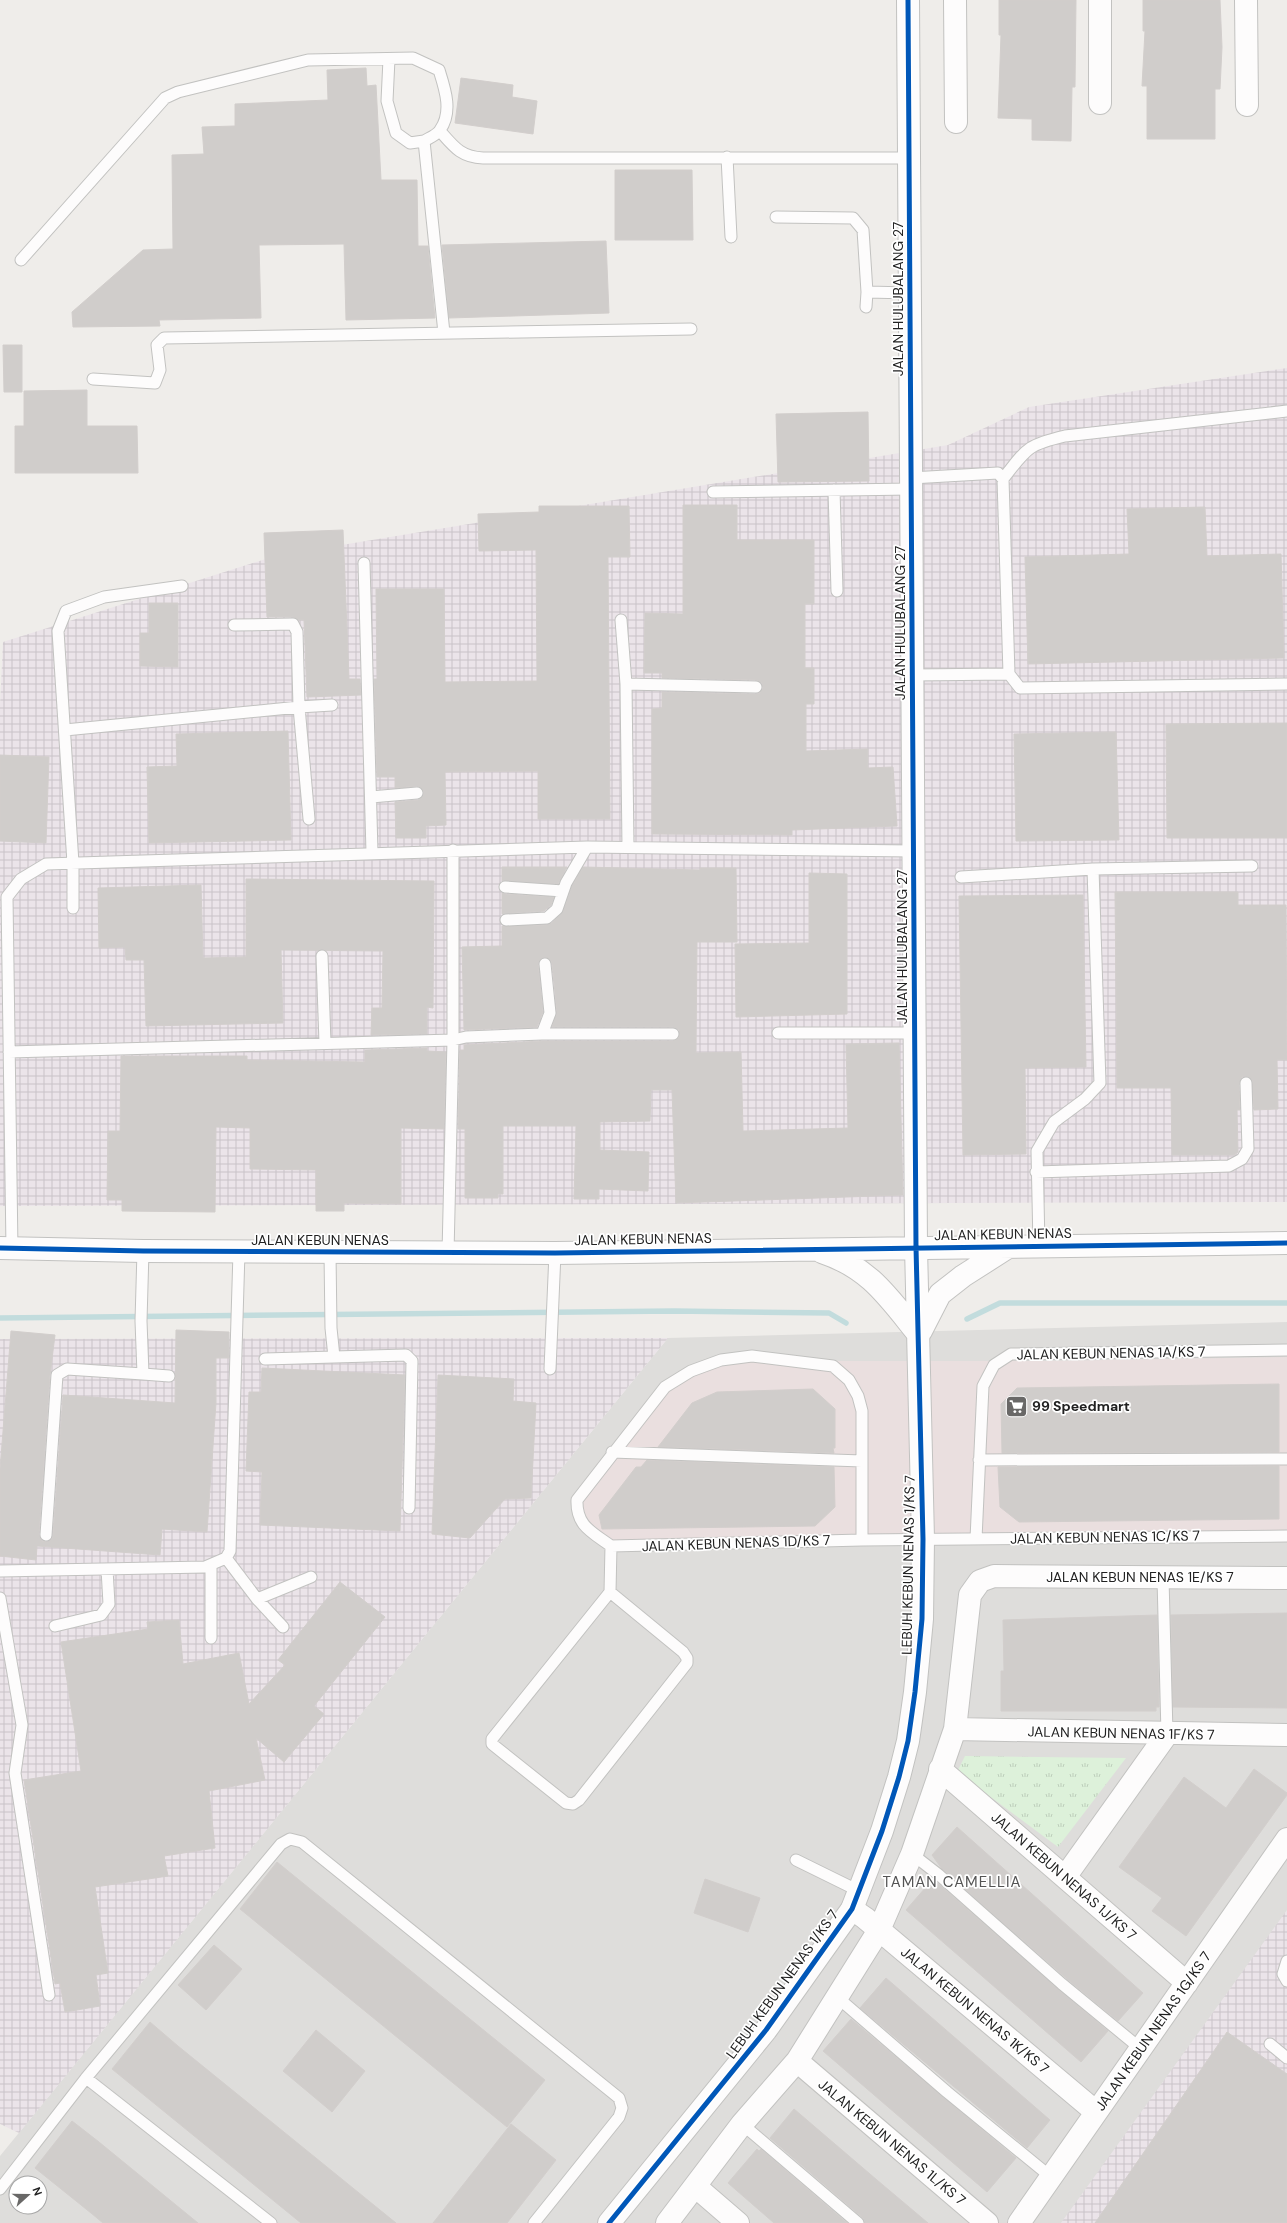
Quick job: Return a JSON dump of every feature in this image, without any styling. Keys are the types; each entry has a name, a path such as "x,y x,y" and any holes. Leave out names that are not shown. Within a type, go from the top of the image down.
{"street":[{"name":"JALAN HULUBALANG 27","path":"908,0 916,1247"},
{"path":"955,0 956,122"},
{"path":"1100,0 1100,103"},
{"path":"1246,0 1247,105"},
{"name":"JALAN KEBUN NENAS","path":"6,1248 330,1253 555,1253 1287,1243"},
{"path":"814,1249 843,1259 879,1286 918,1323 940,1294 963,1276 1010,1246"},
{"name":"LEBUH KEBUN NENAS 1/KS 7","path":"609,2223 766,2030 855,1900 882,1832 908,1741 922,1619 923,1539 916,1247"},
{"name":"JALAN KEBUN NENAS 1E/KS 7","path":"954,1729 970,1595 980,1582 994,1576 1287,1578"},
{"path":"667,2223 742,2124 797,2062 879,1930 912,1854 954,1729"},
{"name":"JALAN KEBUN NENAS 1F/KS 7","path":"954,1729 1287,1735"},
{"path":"1065,1877 1167,1734"},
{"name":"JALAN KEBUN NENAS 1J/KS 7","path":"940,1769 1187,1983"},
{"name":"JALAN KEBUN NENAS 1G/KS 7","path":"1019,2223 1287,1840"},
{"name":"JALAN KEBUN NENAS 1K/KS 7","path":"855,1900 879,1930 1096,2112"},
{"name":"JALAN KEBUN NENAS 1L/KS 7","path":"797,2062 987,2223"},
{"path":"696,2186 738,2223"}],"lane":[{"path":"21,260 165,98 178,92 308,60 413,58 439,70 447,96 446,116 440,131 424,141 410,143 396,133 387,101 389,59"},
{"path":"440,131 461,153 471,157 909,158"},
{"path":"424,141 444,333"},
{"path":"727,157 731,237"},
{"path":"776,217 853,218 863,230 867,292 866,306"},
{"path":"867,292 910,293"},
{"path":"93,379 155,383 160,370 156,346 164,338 691,329"},
{"path":"1287,411 1065,436 1038,442 1025,451 1003,478 1009,674 1020,688 1287,684"},
{"path":"713,492 834,490 911,484 998,473 1003,478"},
{"path":"834,490 837,591"},
{"path":"364,563 372,852"},
{"path":"73,908 73,863 58,631 66,611 104,597 182,586"},
{"path":"621,620 626,684 628,847"},
{"path":"234,625 293,624 297,632 299,707 309,819"},
{"path":"912,675 1009,674"},
{"path":"626,684 756,687"},
{"path":"65,730 332,705"},
{"path":"370,796 417,793"},
{"path":"6,1248 9,1052 7,898 21,879 46,864 372,852 587,847 914,851"},
{"path":"506,920 547,918 557,909 563,891 587,847"},
{"path":"448,1253 453,1040 453,850"},
{"path":"961,877 1093,869 1252,866"},
{"path":"1039,1246 1036,1172 1037,1151 1054,1122 1085,1099 1100,1083 1093,869"},
{"path":"504,887 563,891"},
{"path":"322,956 325,1043"},
{"path":"542,1034 550,1013 545,964"},
{"path":"778,1033 915,1033"},
{"path":"9,1052 453,1040 466,1037 542,1034 673,1034"},
{"path":"1036,1172 1229,1166 1242,1159 1248,1149 1246,1083"},
{"path":"143,1251 141,1316 143,1374"},
{"path":"0,1571 211,1566 226,1558 230,1551 239,1252"},
{"path":"330,1253 330,1319 334,1357"},
{"path":"550,1369 555,1253"},
{"name":"JALAN KEBUN NENAS 1A/KS 7","path":"976,1539 983,1386 994,1365 1011,1354 1287,1350"},
{"path":"265,1359 406,1355 412,1361 410,1508"},
{"path":"610,1592 683,1652 688,1658 687,1663 579,1800 573,1804 566,1803 492,1744 492,1739 610,1592 611,1546 585,1527 577,1510 577,1500 612,1452 665,1387 691,1371 721,1360 752,1356 833,1366 849,1380 858,1396 862,1411 862,1540"},
{"path":"46,1535 57,1375 67,1369 169,1376"},
{"path":"612,1452 862,1461"},
{"path":"979,1460 1287,1459"},
{"name":"JALAN KEBUN NENAS 1C/KS 7","path":"923,1539 1287,1536"},
{"name":"JALAN KEBUN NENAS 1D/KS 7","path":"611,1546 923,1539"},
{"path":"226,1558 257,1599 282,1627"},
{"path":"210,1638 211,1566"},
{"path":"55,1626 101,1615 110,1604 107,1569"},
{"path":"257,1599 311,1577"},
{"path":"1163,1578 1167,1734"},
{"path":"0,1598 22,1725 15,1773 49,1994"},
{"path":"0,2189 86,2078 281,1844 290,1840 302,1842 619,2098 622,2108 619,2117 534,2223"},
{"path":"912,1854 939,1875 1062,1984 1141,2048"},
{"path":"796,1860 855,1900"},
{"path":"1287,1961 1283,1974 1287,1981"},
{"path":"837,1997 947,2092 1051,2177"},
{"path":"1270,2044 1287,2058"},
{"path":"86,2078 271,2223"},
{"path":"742,2124 858,2223"}],"shaded area":[{"path":"1287,368 1287,1202 0,1206 0,706 3,642 275,556 948,445 1029,407"},
{"path":"1287,1322 1287,1913 1063,2223 0,2223 0,2156 668,1338"},
{"path":"668,1338 19,2133 0,2124 0,1339"},
{"path":"1287,1357 1287,1535 612,1542 587,1524 582,1512 583,1501 668,1390 695,1373 723,1364 749,1361 1046,1361"},
{"path":"1287,1910 1287,2223 1061,2223"}],"green space":[{"path":"965,1756 1126,1758 1058,1847 957,1772"}],"building":[{"path":"999,0 1076,0 1075,87 1072,87 1071,141 1032,140 1032,119 998,118 1001,35 999,35"},
{"path":"1143,0 1220,0 1222,47 1220,89 1215,89 1215,139 1147,139 1147,86 1142,86 1145,31 1143,31"},
{"path":"366,68 367,86 376,85 381,180 417,180 418,246 428,246 435,318 346,320 344,244 259,245 261,318 159,320 160,326 73,327 72,312 143,250 173,249 172,155 204,154 202,127 235,126 235,104 328,100 327,70"},
{"path":"461,78 513,85 512,97 537,101 533,134 455,123"},
{"path":"615,170 692,170 693,240 615,240"},
{"path":"606,241 609,313 449,318 442,245"},
{"path":"3,345 22,345 22,392 4,392"},
{"path":"87,390 87,426 137,426 138,473 15,473 15,426 24,426 24,391"},
{"path":"868,412 869,481 778,482 776,414"},
{"path":"683,505 737,505 737,540 814,540 814,604 805,604 805,668 814,668 814,704 806,704 806,751 868,749 868,768 893,767 897,826 792,830 792,835 652,834 652,709 662,708 662,692 756,694 760,693 763,688 762,683 756,680 662,678 662,673 644,673 645,613 683,614"},
{"path":"539,506 629,506 630,557 608,557 610,819 538,819 538,771 445,772 446,825 426,826 426,838 396,838 395,802 418,800 424,793 422,789 417,786 395,788 395,777 377,777 374,679 377,679 376,589 444,589 445,682 537,681 536,550 479,551 478,514 539,512"},
{"path":"1205,507 1207,556 1281,554 1284,658 1028,664 1025,557 1129,554 1127,509"},
{"path":"343,530 349,679 360,679 361,695 307,697 304,620 299,620 293,617 267,617 264,533"},
{"path":"149,603 178,603 178,667 140,666 140,633 149,633"},
{"path":"1287,723 1287,838 1167,838 1166,724"},
{"path":"288,731 291,840 149,843 147,767 177,766 176,734"},
{"path":"1116,732 1119,840 1016,841 1014,734"},
{"path":"0,755 49,757 46,843 0,841"},
{"path":"502,867 567,867 558,884 502,881"},
{"path":"583,867 700,870 700,868 736,868 737,942 697,942 696,1053 741,1052 743,1131 848,1128 846,1044 899,1043 903,1195 676,1203 672,1090 651,1090 650,1121 600,1122 600,1150 649,1152 648,1191 599,1189 599,1199 574,1199 576,1126 503,1126 503,1194 498,1194 498,1198 465,1198 465,1129 458,1129 460,1050 464,1050 464,1045 542,1041 673,1041 679,1037 679,1030 673,1027 552,1027 557,1012 552,963 545,957 541,959 538,964 543,1012 537,1027 464,1030 462,947 502,946 502,926 547,925 552,923 563,912 572,886"},
{"path":"809,873 847,874 847,1014 736,1017 735,944 809,943"},
{"path":"246,879 434,881 433,1008 427,1007 427,1034 371,1035 372,1008 382,1008 383,951 281,950 283,1023 146,1026 144,960 126,960 125,947 99,948 98,888 201,885 203,958 246,957"},
{"path":"1115,892 1238,892 1238,905 1286,905 1287,1060 1277,1060 1278,1109 1254,1110 1252,1080 1246,1076 1242,1077 1239,1083 1240,1110 1237,1110 1238,1152 1234,1155 1172,1155 1171,1088 1117,1088"},
{"path":"502,893 554,897 551,905 544,911 502,914"},
{"path":"1083,895 1086,1067 1025,1068 1026,1154 963,1155 959,896"},
{"path":"427,1048 427,1051 446,1052 444,1129 401,1128 401,1204 344,1203 344,1211 316,1211 316,1170 250,1169 250,1128 216,1127 215,1212 122,1211 122,1200 107,1200 108,1131 120,1131 121,1056 247,1056 247,1060 365,1062 365,1050"},
{"path":"176,1330 229,1332 229,1358 216,1358 216,1403 207,1532 162,1529 160,1555 37,1546 36,1560 0,1556 0,1469 11,1331 55,1335 50,1375 39,1535 42,1541 46,1542 52,1539 53,1535 63,1395 175,1403"},
{"path":"262,1368 405,1375 400,1531 260,1525 262,1472 246,1471 249,1392 261,1392"},
{"path":"438,1375 514,1379 513,1401 536,1403 531,1498 505,1499 470,1538 432,1534"},
{"path":"1279,1384 1279,1452 1002,1453 1001,1404 1017,1388"},
{"path":"813,1389 835,1409 834,1453 658,1447 692,1403 717,1392"},
{"path":"647,1460 834,1467 835,1507 815,1526 602,1529 599,1515 636,1467 641,1467"},
{"path":"1279,1466 1279,1519 1019,1522 1000,1507 998,1467"},
{"path":"340,1582 385,1617 314,1706 324,1714 284,1762 256,1738 265,1780 209,1791 215,1848 164,1856 168,1876 95,1887 108,1973 96,1975 100,2006 65,2012 60,1983 55,1984 24,1780 81,1771 61,1642 148,1629 147,1622 179,1620 183,1664 239,1653 249,1704 285,1665 278,1660"},
{"path":"1287,1613 1287,1708 1173,1707 1171,1615"},
{"path":"1157,1615 1159,1707 1156,1707 1156,1711 1001,1711 1001,1671 1004,1671 1003,1620"},
{"path":"1254,1769 1287,1793 1287,1795 1186,1936 1152,1911 1162,1898 1119,1867 1184,1777 1226,1808"},
{"path":"957,1827 1143,1993 1118,2021 1067,1979 942,1869 932,1855"},
{"path":"277,1862 545,2080 507,2127 240,1909"},
{"path":"705,1879 760,1898 748,1932 694,1913"},
{"path":"933,1879 1108,2031 1081,2062 906,1910"},
{"path":"214,1945 242,1969 206,2010 178,1985"},
{"path":"886,1978 1050,2120 1027,2148 860,2008"},
{"path":"851,2019 1016,2158 987,2192 823,2051"},
{"path":"150,2022 396,2223 301,2223 112,2069"},
{"path":"316,2030 365,2071 332,2112 283,2071"},
{"path":"1227,2032 1287,2074 1287,2223 1095,2223"},
{"path":"794,2109 928,2223 865,2223 863,2218 770,2138"},
{"path":"72,2121 198,2223 103,2223 48,2179 48,2175 44,2175 35,2168"},
{"path":"511,2124 556,2160 507,2223 433,2223"},
{"path":"757,2149 759,2151 761,2149 847,2223 774,2223 728,2183"}],"waterway":[{"path":"967,1319 1000,1303 1287,1303"},
{"path":"0,1318 674,1311 829,1313 846,1323"}],"cycle path":[{"path":"609,2223 766,2030 852,1909 882,1831 899,1777 908,1741 915,1692 922,1619 923,1539 916,1247 908,0"},
{"path":"0,1248 143,1251 555,1253 1287,1243"}],"place":[{"name":"99 Speedmart","path":"1017,1406"}],"district":[{"name":"TAMAN CAMELLIA","path":"952,1882"}]}
